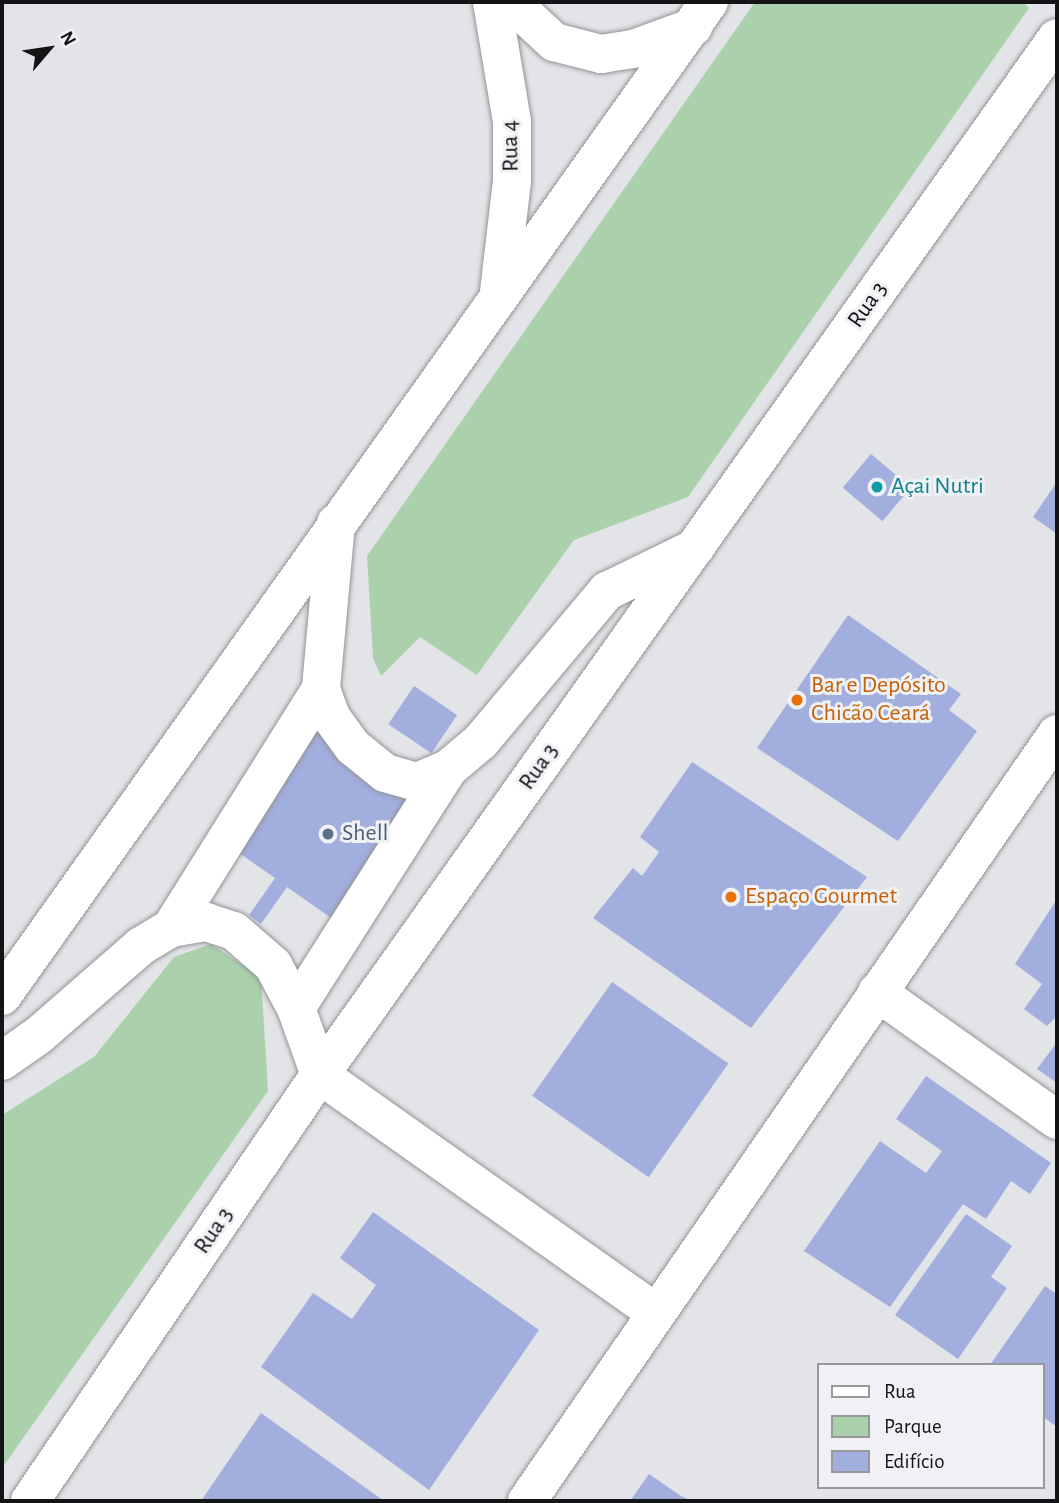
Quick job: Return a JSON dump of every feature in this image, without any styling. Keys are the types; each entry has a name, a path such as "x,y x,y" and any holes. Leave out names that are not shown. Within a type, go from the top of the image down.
{"main road":[{"name":"Rua 4","path":"492,2 512,122 512,181 499,291"},
{"path":"511,2 554,42 601,54 633,49 701,14"},
{"path":"2,996 499,291 701,14"},
{"name":"Rua 3","path":"30,1501 320,1075 1057,38"},
{"path":"336,523 321,690 331,718 353,747 385,773 416,782 448,769"},
{"path":"296,1008 448,769 481,741 607,591 695,548"},
{"path":"171,928 321,690"},
{"path":"527,1501 1057,734"},
{"path":"2,1061 39,1035 141,946 171,928 206,922 234,931 273,965 296,1008 320,1075 656,1313"},
{"path":"877,992 1057,1119"}],"green space":[{"path":"755,2 1023,2 1029,8 688,497 574,540 477,675 420,637 381,676 373,658 367,556"},
{"path":"211,944 261,977 268,1091 2,1468 2,1115 94,1057 174,957"}],"building":[{"name":"Açai Nutri","path":"871,454 911,487 883,521 843,488"},
{"path":"1057,482 1057,534 1033,517"},
{"path":"848,615 961,694 949,710 977,731 898,841 757,748"},
{"path":"414,686 457,715 431,753 388,724"},
{"path":"307,714 431,801 344,927 287,887 261,924 249,915 275,878 219,839"},
{"name":"Espaço Gourmet","path":"692,762 867,877 751,1028 593,918 633,868 642,876 659,852 640,837"},
{"path":"1057,899 1057,1016 1047,1026 1024,1009 1042,984 1015,964"},
{"path":"612,982 728,1063 649,1177 532,1096"},
{"path":"1055,1045 1057,1046 1057,1083 1037,1069"},
{"path":"926,1076 1051,1163 1030,1194 1011,1181 986,1219 963,1204 890,1307 804,1251 880,1141 926,1173 942,1151 896,1119"},
{"path":"373,1212 539,1330 429,1490 261,1367 313,1293 352,1319 376,1285 340,1258"},
{"path":"966,1214 1012,1246 991,1277 1007,1288 958,1359 895,1315"},
{"path":"1045,1286 1057,1294 1057,1427 1045,1418 1045,1363 991,1363"},
{"path":"261,1413 384,1501 201,1501"},
{"path":"649,1474 681,1496 691,1501 630,1501"}],"place":[{"name":"Açai Nutri","path":"877,487"},
{"name":"Bar e Depósito Chicão Ceará","path":"797,700"},
{"name":"Shell","path":"328,834"},
{"name":"Espaço Gourmet","path":"731,897"}]}
